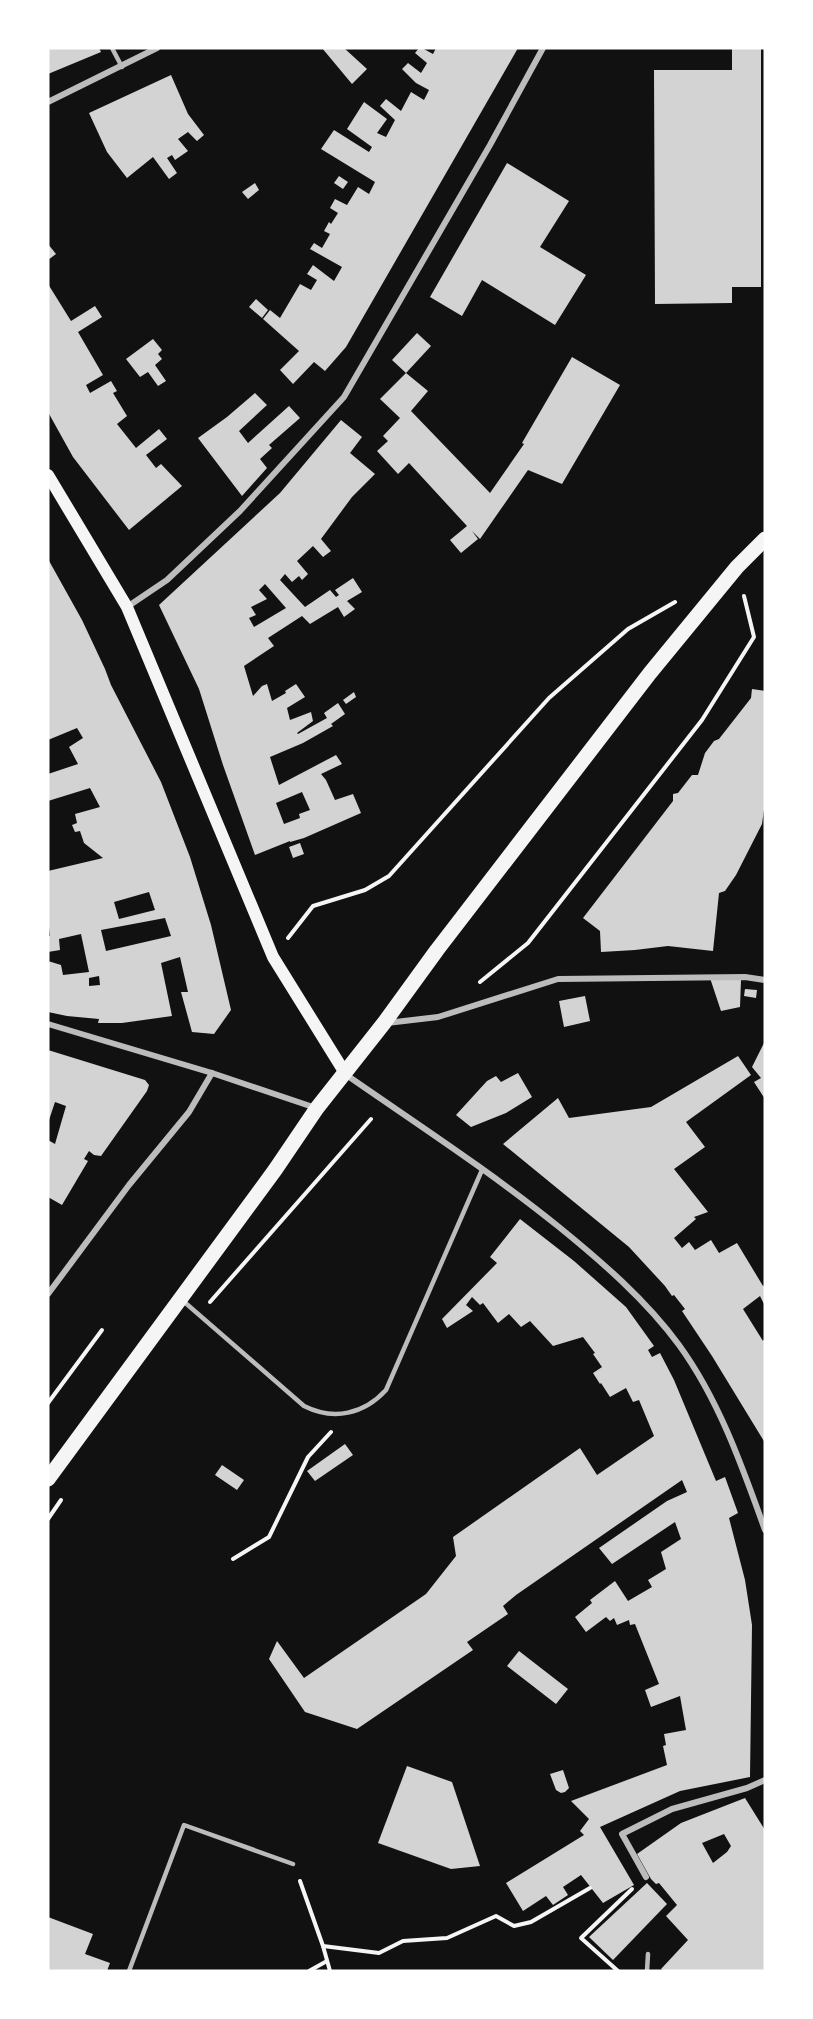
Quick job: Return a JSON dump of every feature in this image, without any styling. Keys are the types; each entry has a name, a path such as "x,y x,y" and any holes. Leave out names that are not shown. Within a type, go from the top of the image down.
{"main road":[{"path":"48,475 127,607 273,957 345,1073"},
{"path":"48,1479 275,1170 317,1108 384,1023 437,950 650,673 737,567 765,539"}],"street":[{"path":"48,102 158,48"},
{"path":"127,607 167,580 240,511 344,397 490,145 543,48"},
{"path":"384,1023 438,1017 558,979 745,977 765,980"},
{"path":"48,1024 212,1073 317,1108"},
{"path":"48,1294 129,1185 189,1112 212,1073"},
{"path":"345,1073 526,1200 605,1264 679,1345 711,1399 737,1452 765,1530"},
{"path":"646,1877 622,1834 672,1809 747,1788 765,1780"}],"lane":[{"path":"112,48 122,67"},
{"path":"180,1299 304,1406 314,1411 347,1414 360,1410 376,1400 386,1390 482,1170"},
{"path":"129,1971 184,1825 293,1864"},
{"path":"647,1971 648,1954"}],"path":[{"path":"472,989 528,943 702,720 754,637 737,567"},
{"path":"273,957 313,906 365,890 389,876 549,698 627,629 677,601"},
{"path":"48,1403 102,1330"},
{"path":"233,1559 269,1537 308,1457 347,1414"},
{"path":"293,1864 330,1971"},
{"path":"618,1971 581,1938 646,1877"},
{"path":"323,1946 379,1953 403,1941 447,1938 496,1916 514,1926 531,1922 590,1888"},
{"path":"309,1971 327,1961"}],"building":[{"path":"48,48 99,48 101,52 48,74"},
{"path":"322,48 344,48 367,69 352,84"},
{"path":"419,48 433,54 436,48 518,48 346,347 325,371 314,362 293,384 280,370 299,351 263,319 270,310 280,318 300,284 311,290 317,280 307,274 313,265 334,281 342,267 310,249 314,243 322,248 330,234 324,231 338,213 330,208 335,199 347,205 358,187 369,194 375,182 321,149 334,130 369,152 372,147 347,129 364,102 387,119 377,133 386,137 395,120 380,106 386,99 401,111 411,92 424,100 429,90 416,83 402,69 408,63 421,73 427,63 415,53"},
{"path":"732,48 761,48 761,287 732,287 732,303 655,304 654,70 732,70"},
{"path":"171,75 188,114 204,135 197,141 188,132 178,139 188,151 175,160 172,155 167,158 177,173 169,179 153,157 127,178 107,152 89,113"},
{"path":"507,163 569,201 540,247 586,275 555,325 482,280 462,316 430,297"},
{"path":"339,176 348,182 343,189 334,183"},
{"path":"255,183 259,190 248,199 242,192"},
{"path":"48,244 56,254 48,260"},
{"path":"48,284 71,321 95,306 102,317 78,332 103,375 86,385 90,393 111,381 117,391 113,393 127,416 117,424 136,448 159,429 167,439 146,455 156,468 161,464 182,486 129,530 73,457 48,412"},
{"path":"256,299 268,310 262,318 249,307"},
{"path":"417,333 431,346 406,373 392,360"},
{"path":"153,339 162,350 158,354 162,359 155,365 166,381 158,386 148,372 140,377 126,359"},
{"path":"572,357 620,385 562,484 528,470 480,539 472,531 478,539 461,553 450,540 467,526 409,463 398,474 377,451 388,441 383,436 400,418 380,399 406,373 428,391 411,411 490,493 524,444 522,443"},
{"path":"255,393 267,405 239,431 248,443 289,406 300,418 269,445 272,448 260,459 267,468 242,496 198,438"},
{"path":"341,420 362,437 350,453 375,474 352,497 321,539 331,551 323,557 313,546 297,561 308,574 302,580 299,576 292,582 285,574 280,580 305,607 330,590 336,597 339,595 335,590 353,578 362,592 347,601 355,609 344,617 338,607 310,624 302,616 268,638 274,646 244,666 253,696 267,684 272,701 296,684 305,697 287,708 290,720 311,712 313,721 298,734 327,718 324,713 338,703 345,714 331,724 333,726 303,743 270,757 279,785 336,755 342,764 321,774 335,800 353,794 361,813 304,838 255,855 199,689 159,605 280,493","holes":["265,584 286,608 254,627 249,618 256,615 251,607 267,599 259,590","302,792 310,810 299,814 300,818 284,824 276,803"]},
{"path":"48,559 82,620 111,685 161,782 190,857 211,925 231,1010 214,1034 192,1032 181,992 188,992 180,957 161,963 172,1016 122,1023 98,1023 99,1019 48,1012 48,961 61,965 63,975 89,972 81,934 59,939 60,950 48,952 48,936 50,936 48,871 103,858 84,843 80,831 75,832 72,825 77,823 75,814 100,807 90,788 48,801 48,774 78,764 69,747 83,738 77,728 48,740","holes":["149,892 155,910 119,919 114,902","165,918 171,936 106,951 101,930","99,976 100,985 89,986 89,978"]},
{"path":"752,689 765,691 765,802 762,824 736,875 725,891 719,893 713,951 668,946 601,952 600,931 583,918 673,801 673,794 678,793 692,775 698,775 705,753 751,698"},
{"path":"354,692 356,697 346,704 343,700"},
{"path":"300,843 304,854 293,858 289,847"},
{"path":"710,978 741,980 740,1007 721,1011"},
{"path":"745,989 757,990 756,998 744,996"},
{"path":"585,996 590,1021 564,1027 559,1001"},
{"path":"765,1041 765,1099 754,1082 761,1078 752,1067"},
{"path":"48,1050 145,1080 149,1085 101,1156 89,1151 84,1159 88,1161 62,1205 48,1197 48,1140 55,1144 66,1106 55,1102 48,1123"},
{"path":"738,1056 751,1075 686,1122 705,1147 674,1169 708,1212 694,1217 696,1219 674,1238 682,1248 689,1242 695,1250 711,1240 719,1253 737,1243 763,1286 765,1285 765,1306 760,1296 743,1309 763,1341 765,1338 765,1443 682,1311 685,1309 674,1295 672,1296 629,1247 503,1144 558,1098 569,1118 651,1107"},
{"path":"518,1073 532,1097 506,1113 471,1127 456,1115 487,1081 496,1076 501,1082"},
{"path":"520,1219 574,1261 626,1307 654,1346 648,1350 652,1357 660,1353 674,1380 716,1481 725,1477 738,1513 729,1518 745,1580 752,1625 750,1777 680,1791 600,1827 634,1885 603,1903 581,1875 563,1887 568,1895 553,1905 546,1896 523,1911 506,1883 584,1835 580,1831 589,1819 571,1801 667,1765 663,1746 666,1745 664,1734 686,1730 680,1696 651,1707 645,1690 659,1684 635,1624 630,1625 629,1620 617,1625 614,1618 610,1621 606,1617 586,1632 575,1617 592,1603 590,1600 615,1581 628,1601 652,1587 648,1580 666,1569 661,1552 681,1539 675,1522 612,1564 599,1548 667,1501 687,1492 682,1480 516,1595 503,1606 508,1614 467,1642 473,1650 357,1729 305,1712 269,1659 277,1641 304,1678 426,1594 456,1556 453,1537 580,1448 597,1475 654,1436 639,1400 633,1402 626,1388 610,1397 600,1384 593,1373 602,1367 583,1337 553,1346 530,1321 521,1327 509,1314 498,1323 483,1303 480,1305 472,1297 466,1305 473,1311 447,1328 442,1319 497,1263 490,1257"},
{"path":"345,1444 353,1455 315,1481 307,1471"},
{"path":"222,1465 244,1480 237,1490 215,1475"},
{"path":"519,1651 568,1689 556,1704 507,1666"},
{"path":"407,1766 452,1782 480,1866 451,1869 378,1843"},
{"path":"563,1770 569,1788 561,1793 556,1790 550,1774"},
{"path":"745,1798 765,1830 765,1971 664,1971 661,1969 688,1940 666,1916 677,1905 659,1883 656,1884 651,1879 637,1854 681,1823","holes":["724,1834 731,1846 713,1863 702,1843"]},
{"path":"647,1883 667,1904 613,1960 589,1937"},
{"path":"48,1917 93,1934 85,1954 110,1963 107,1971 48,1971"}]}
